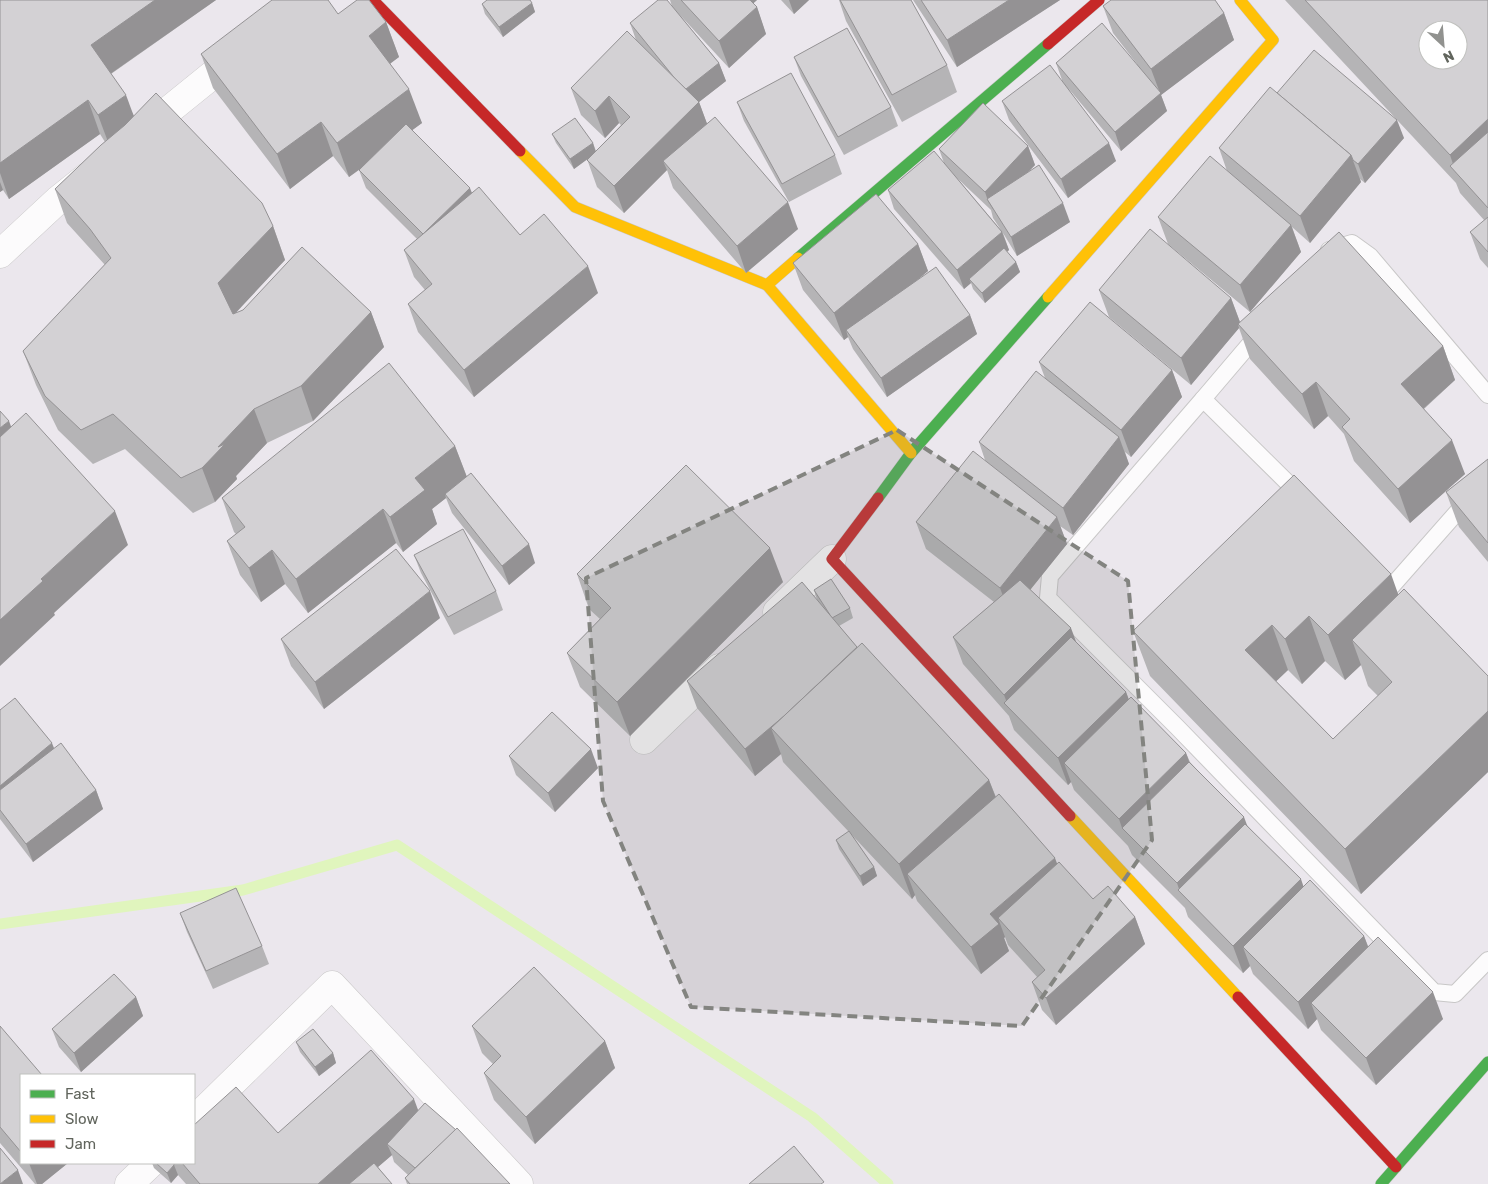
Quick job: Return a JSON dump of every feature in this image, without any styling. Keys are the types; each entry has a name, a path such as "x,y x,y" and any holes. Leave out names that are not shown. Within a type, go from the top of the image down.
{"street":[{"path":"373,0 575,208 767,286 911,453"},
{"path":"767,286 1099,0"},
{"path":"762,626 832,559 911,453 1274,40 1240,0"},
{"path":"128,144 258,38"},
{"path":"0,254 58,200 104,163"},
{"path":"832,559 1396,1167"},
{"path":"644,740 734,653"},
{"path":"195,1119 332,985 519,1184"},
{"path":"1381,1184 1488,1062"},
{"path":"129,1184 149,1164"}],"lane":[{"path":"1317,265 1330,250 1352,243 1370,256 1488,395"},
{"path":"1273,317 1050,576 1048,598 1177,726 1434,992 1455,994 1488,960"},
{"path":"1203,399 1315,510"},
{"path":"1392,586 1488,477"},
{"path":"1378,572 1406,600"}],"highlighted area":[{"path":"897,430 1128,581 1152,840 1022,1026 691,1007 603,801 586,578"}],"building":[{"path":"0,0 155,0 91,45 126,95 98,115 88,100 0,163"},
{"path":"272,0 328,0 338,14 357,0 369,0 386,22 369,36 409,89 337,143 321,122 277,154 201,54"},
{"path":"487,0 530,0 532,3 499,27 482,4"},
{"path":"658,0 667,0 719,63 686,89 677,81 630,23"},
{"path":"681,0 750,0 757,7 719,41"},
{"path":"840,0 911,0 947,65 892,95"},
{"path":"921,0 1009,0 947,40"},
{"path":"1111,0 1215,0 1224,13 1151,69 1103,6"},
{"path":"1305,0 1488,0 1488,119 1450,155"},
{"path":"1102,23 1161,93 1115,132 1056,63"},
{"path":"847,28 891,107 838,137 794,57"},
{"path":"627,31 699,102 614,186 587,160 630,117 609,96 595,111 571,88"},
{"path":"1314,50 1397,120 1358,164 1351,155 1277,93"},
{"path":"1050,65 1109,143 1061,179 1002,101"},
{"path":"791,73 835,155 782,184 737,102"},
{"path":"1270,87 1351,155 1300,216 1219,148"},
{"path":"156,93 262,203 273,226 218,283 233,314 243,310 302,247 371,312 301,386 254,409 218,447 225,444 202,468 181,478 113,414 81,430 45,396 23,351 111,258 90,229 55,189 125,125"},
{"path":"983,103 1028,146 985,192 939,149"},
{"path":"715,117 788,202 737,246 663,161"},
{"path":"575,118 593,143 570,159 552,134"},
{"path":"406,124 470,188 423,234 359,170"},
{"path":"1488,132 1488,208 1450,166"},
{"path":"934,151 1002,232 957,270 888,190"},
{"path":"1210,156 1291,225 1240,285 1158,217"},
{"path":"1039,165 1063,203 1011,237 987,199"},
{"path":"479,187 520,235 544,214 588,266 464,370 408,304 432,284 404,250"},
{"path":"876,194 918,244 834,313 793,263"},
{"path":"1488,217 1488,252 1470,232"},
{"path":"1150,229 1231,298 1181,358 1099,290"},
{"path":"1339,232 1443,346 1401,384 1452,440 1398,489 1342,427 1350,419 1316,382 1302,394 1238,324"},
{"path":"1004,248 1016,262 982,293 969,279"},
{"path":"936,267 970,315 881,378 846,330"},
{"path":"1090,302 1172,370 1121,430 1039,362"},
{"path":"389,363 455,446 415,478 425,490 390,517 383,509 296,579 272,550 249,568 227,541 245,527 222,498"},
{"path":"1036,371 1119,437 1063,508 979,442"},
{"path":"0,411 9,421 0,428"},
{"path":"26,413 115,511 41,579 43,581 0,620 0,437"},
{"path":"973,451 1057,517 1000,588 916,522"},
{"path":"1488,459 1488,543 1446,492"},
{"path":"686,465 770,548 617,702 567,653 611,608 577,574"},
{"path":"471,473 529,544 502,566 445,494"},
{"path":"1294,475 1391,574 1328,635 1309,616 1285,639 1272,625 1245,650 1333,739 1392,682 1352,640 1404,589 1488,676 1488,711 1345,849 1133,631"},
{"path":"463,529 496,591 448,617 414,555"},
{"path":"396,549 430,591 315,682 281,639"},
{"path":"831,579 850,608 832,618 814,590"},
{"path":"1020,580 1071,628 1004,695 953,637"},
{"path":"802,582 857,647 784,716 745,749 687,681"},
{"path":"1071,637 1126,692 1058,758 1004,703"},
{"path":"862,643 989,780 899,864 771,728"},
{"path":"1131,697 1186,753 1119,819 1064,763"},
{"path":"15,698 52,743 0,786 0,710"},
{"path":"552,712 591,749 548,793 509,756"},
{"path":"61,743 96,790 26,844 0,810 0,790"},
{"path":"1189,762 1244,817 1177,883 1122,828"},
{"path":"999,794 1055,858 990,914 999,924 971,947 907,874"},
{"path":"1245,824 1301,879 1233,946 1178,890"},
{"path":"849,831 874,867 860,876 836,840"},
{"path":"1059,862 1093,899 1108,886 1135,917 1046,998 1032,982 1045,970 998,918"},
{"path":"1310,880 1364,936 1298,1002 1243,947"},
{"path":"236,888 262,946 206,971 180,913"},
{"path":"1378,937 1433,992 1366,1058 1311,1003"},
{"path":"534,967 605,1041 526,1117 484,1073 501,1056 472,1026"},
{"path":"114,974 136,997 74,1053 52,1029"},
{"path":"0,1026 41,1074 20,1074 20,1151 0,1127"},
{"path":"313,1029 333,1053 315,1067 296,1042"},
{"path":"371,1050 414,1099 318,1184 200,1184 183,1164 195,1164 195,1124 236,1087 278,1133"},
{"path":"425,1103 456,1130 415,1168 387,1144"},
{"path":"457,1128 510,1184 410,1184 405,1178"},
{"path":"794,1146 824,1182 821,1184 749,1184"},
{"path":"0,1148 18,1170 0,1184"},
{"path":"374,1163 392,1184 349,1184"},
{"path":"157,1164 174,1164 167,1173"}],"waterway":[{"path":"0,924 243,890 397,845 812,1117 888,1184"}],"traffic: fast":[{"path":"798,258 1048,44"},
{"path":"878,498 911,453 1048,297"},
{"path":"1381,1184 1488,1062"}],"traffic: slow":[{"path":"1048,297 1273,40 1240,0"},
{"path":"520,151 575,207 767,285"},
{"path":"798,258 767,285 911,453"},
{"path":"1070,816 1238,997"}],"traffic: jam":[{"path":"373,0 520,151"},
{"path":"1048,44 1099,0"},
{"path":"878,498 832,559 1070,816"},
{"path":"1238,997 1396,1167"}]}
